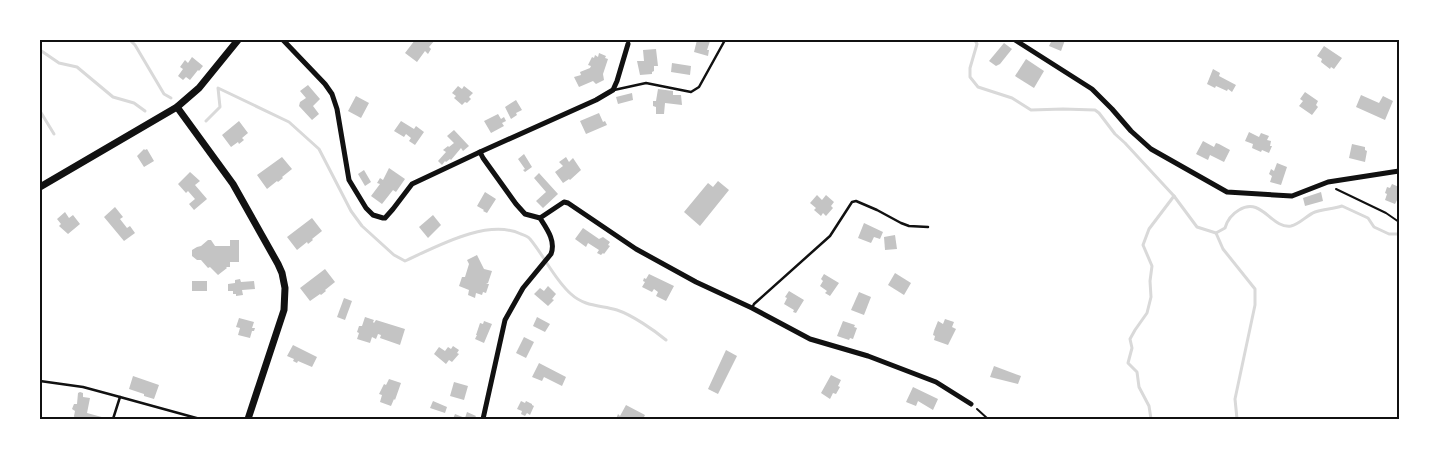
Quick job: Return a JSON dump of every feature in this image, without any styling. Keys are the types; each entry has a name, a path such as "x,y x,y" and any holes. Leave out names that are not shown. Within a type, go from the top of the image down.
{"street":[{"path":"40,187 177,107 199,88 238,40"},
{"path":"283,40 325,84 332,94 337,109 349,180 366,208 373,215 385,218 412,184 596,100 613,90 628,44"},
{"path":"1015,40 1092,89 1131,132 1151,149 1227,192 1292,196 1325,183 1399,171"},
{"path":"177,107 233,184 278,264 284,281 284,310 248,419"},
{"path":"480,152 525,214 540,218 554,247 551,254 523,288 505,320 483,419"},
{"path":"540,218 564,202 568,203 636,248 696,282 752,308 810,339 868,356 936,382 971,404"}],"lane":[{"path":"613,90 646,83 691,92 699,87 724,40"},
{"path":"752,308 754,304 830,236 852,202 856,201 909,226 928,226"},
{"path":"40,381 83,387 200,419"},
{"path":"113,419 120,397"}],"path":[{"path":"1325,183 1386,213 1399,222"},
{"path":"971,404 988,419"}],"building":[{"path":"415,40 435,40 429,47 431,49 428,54 425,51 417,62 405,53"},
{"path":"697,40 710,41 707,50 709,50 708,56 694,52"},
{"path":"1052,40 1065,40 1061,51 1049,46"},
{"path":"1004,43 1012,49 1000,64 996,66 989,61"},
{"path":"1324,46 1342,58 1334,69 1331,67 1330,69 1317,56"},
{"path":"656,49 658,66 654,66 652,74 640,75 637,61 644,61 643,50"},
{"path":"599,53 608,59 603,74 604,80 596,84 593,81 579,87 574,77 581,75 580,72 590,68 591,66 588,65 592,57 594,58 595,55 598,57"},
{"path":"192,57 203,66 190,80 186,77 183,80 178,76 183,69 180,67 185,60 188,63"},
{"path":"1026,59 1044,71 1034,88 1015,76"},
{"path":"672,63 691,66 690,75 671,72"},
{"path":"1213,69 1220,73 1219,76 1236,85 1232,92 1228,89 1227,91 1207,84"},
{"path":"308,85 320,99 313,106 319,114 312,120 299,106 300,102 306,98 300,91"},
{"path":"458,86 462,89 464,86 473,93 469,97 471,99 462,105 454,98 456,96 452,93"},
{"path":"658,89 673,91 673,95 681,95 682,105 665,103 664,114 656,114 656,107 653,106 653,101 656,101"},
{"path":"1305,92 1318,101 1316,105 1318,107 1312,115 1299,106 1303,101 1300,99"},
{"path":"632,93 633,100 618,104 616,97"},
{"path":"1361,95 1379,103 1383,96 1393,101 1385,120 1356,107"},
{"path":"356,96 369,103 361,118 348,111"},
{"path":"516,100 522,110 511,119 505,107"},
{"path":"599,113 603,122 605,121 607,125 586,134 580,121"},
{"path":"498,114 501,119 504,117 506,121 502,123 504,126 491,133 484,121"},
{"path":"239,121 248,133 242,138 244,140 231,147 222,135"},
{"path":"401,121 414,129 416,126 424,132 415,145 409,141 411,138 406,134 404,137 394,131"},
{"path":"454,130 469,146 463,151 461,148 451,160 445,161 442,165 438,161 446,152 443,150 454,143 447,136"},
{"path":"1249,132 1259,137 1261,133 1269,136 1267,140 1271,141 1270,146 1272,146 1269,153 1252,148 1253,144 1245,141"},
{"path":"1203,141 1214,147 1216,143 1219,144 1230,150 1224,162 1210,155 1208,160 1196,154"},
{"path":"1352,144 1365,147 1367,151 1365,162 1349,158"},
{"path":"144,149 147,149 154,161 144,167 137,156"},
{"path":"524,154 532,167 525,172 518,159"},
{"path":"282,157 292,169 267,189 257,175"},
{"path":"566,157 569,162 573,158 581,170 570,180 563,183 555,172 563,166 559,162"},
{"path":"1277,163 1287,167 1281,185 1270,182 1272,176 1269,174 1271,169 1274,171"},
{"path":"389,168 405,179 396,192 393,190 382,204 371,196 380,184 377,183 380,178 383,180"},
{"path":"364,170 371,182 365,186 358,174"},
{"path":"190,172 200,181 195,185 207,199 194,210 189,204 195,199 178,184"},
{"path":"539,173 558,194 543,208 536,201 546,192 534,178"},
{"path":"718,181 729,190 700,226 684,212 708,183 713,187"},
{"path":"1392,184 1399,187 1399,198 1395,204 1385,200 1387,187 1390,188"},
{"path":"485,192 496,199 487,213 477,206"},
{"path":"1321,192 1323,201 1305,206 1303,198"},
{"path":"817,195 822,200 826,195 834,202 831,206 833,208 826,216 823,213 821,216 810,203"},
{"path":"115,207 123,217 120,219 127,228 130,226 135,233 124,241 104,217"},
{"path":"65,212 69,218 73,215 80,224 68,234 59,226 61,224 57,219"},
{"path":"433,215 441,225 428,238 419,227"},
{"path":"312,218 322,231 308,244 307,242 297,250 287,237"},
{"path":"864,223 883,232 880,239 874,237 871,243 858,238"},
{"path":"583,228 599,239 603,237 610,242 608,245 610,246 604,254 597,253 599,250 588,243 586,247 575,239"},
{"path":"895,235 897,249 885,250 884,237"},
{"path":"211,240 215,246 230,246 230,240 239,240 239,262 230,262 230,267 226,267 218,275 210,267 208,268 201,260 197,260 192,256 192,250"},
{"path":"477,255 484,269 492,271 486,284 489,284 486,293 483,292 482,295 476,293 475,298 468,295 469,290 459,286 462,277 465,277 469,264 467,260"},
{"path":"325,269 335,282 321,295 310,301 300,288"},
{"path":"895,273 911,283 904,295 888,285"},
{"path":"649,274 674,286 666,301 656,296 658,292 654,289 652,292 642,287 645,282 643,281 644,278 646,279"},
{"path":"824,274 839,283 830,296 820,286"},
{"path":"240,279 241,282 254,281 255,289 242,290 243,295 236,296 236,294 233,294 233,291 228,291 228,284 235,283 235,280"},
{"path":"192,281 207,281 207,291 192,291"},
{"path":"548,286 556,294 552,299 554,300 548,306 534,294 540,288 544,291"},
{"path":"789,291 804,300 796,313 784,304 787,298 785,297"},
{"path":"859,292 871,297 864,315 851,310"},
{"path":"344,298 352,301 345,320 337,317"},
{"path":"365,317 374,320 374,323 376,320 405,329 400,345 380,338 381,335 378,334 376,339 372,337 370,343 357,339 359,326 362,326"},
{"path":"537,317 550,324 545,332 533,326"},
{"path":"239,318 254,322 252,328 255,328 250,338 238,335 240,328 236,327"},
{"path":"945,319 954,322 952,327 956,329 948,345 934,340 935,336 933,335 938,321 943,324"},
{"path":"484,321 492,324 484,343 475,339 480,323 483,324"},
{"path":"843,321 855,325 854,327 857,328 853,339 850,338 849,340 837,336"},
{"path":"524,337 534,342 526,358 516,353"},
{"path":"293,345 317,357 312,367 298,361 297,363 293,361 294,359 287,356"},
{"path":"453,346 459,350 457,353 459,354 452,362 449,360 446,364 434,354 439,347 445,351 448,347 451,349"},
{"path":"726,350 737,356 718,394 708,389"},
{"path":"539,363 566,377 562,386 544,377 542,381 532,377"},
{"path":"994,366 1021,376 1018,384 990,377"},
{"path":"831,375 841,380 836,394 833,393 830,399 821,393"},
{"path":"133,376 159,385 154,399 129,389"},
{"path":"389,379 401,383 391,406 380,402 382,395 379,394"},
{"path":"454,382 468,386 464,400 450,396"},
{"path":"913,387 938,399 933,410 918,401 916,406 906,402"},
{"path":"78,393 83,393 83,397 90,398 87,413 109,419 75,419 75,411 72,409 74,404 77,404"},
{"path":"433,401 447,407 445,413 430,408"},
{"path":"521,401 525,403 526,401 534,406 530,415 527,413 525,416 521,414 522,411 517,409"},
{"path":"626,405 645,415 643,419 616,419 618,414 620,416"},
{"path":"467,412 476,416 474,419 453,419 455,414 465,418"}],"waterway":[{"path":"130,40 135,45 164,94 171,98"},
{"path":"975,40 977,44 970,68 970,77 978,87 1012,98 1031,110 1095,110 1115,134 1174,196 1197,227 1216,233 1225,228 1228,220 1234,214 1247,207 1254,207 1278,223 1284,226 1291,226 1315,212 1342,206 1368,218 1374,227 1389,234 1399,234"},
{"path":"40,50 59,63 77,67 113,97 134,103 145,111"},
{"path":"206,121 220,107 218,88 289,122 319,149 351,211 362,226 394,255 405,261 462,236 493,230 508,230 529,238 560,282 576,298 587,303 623,312 643,323 666,340"},
{"path":"40,111 54,134"},
{"path":"1151,419 1149,406 1139,387 1137,372 1128,363 1132,348 1130,339 1147,313 1151,297 1150,281 1152,266 1143,245 1149,229 1174,196"},
{"path":"1216,233 1223,249 1255,289 1255,305 1235,399 1237,419"}]}
